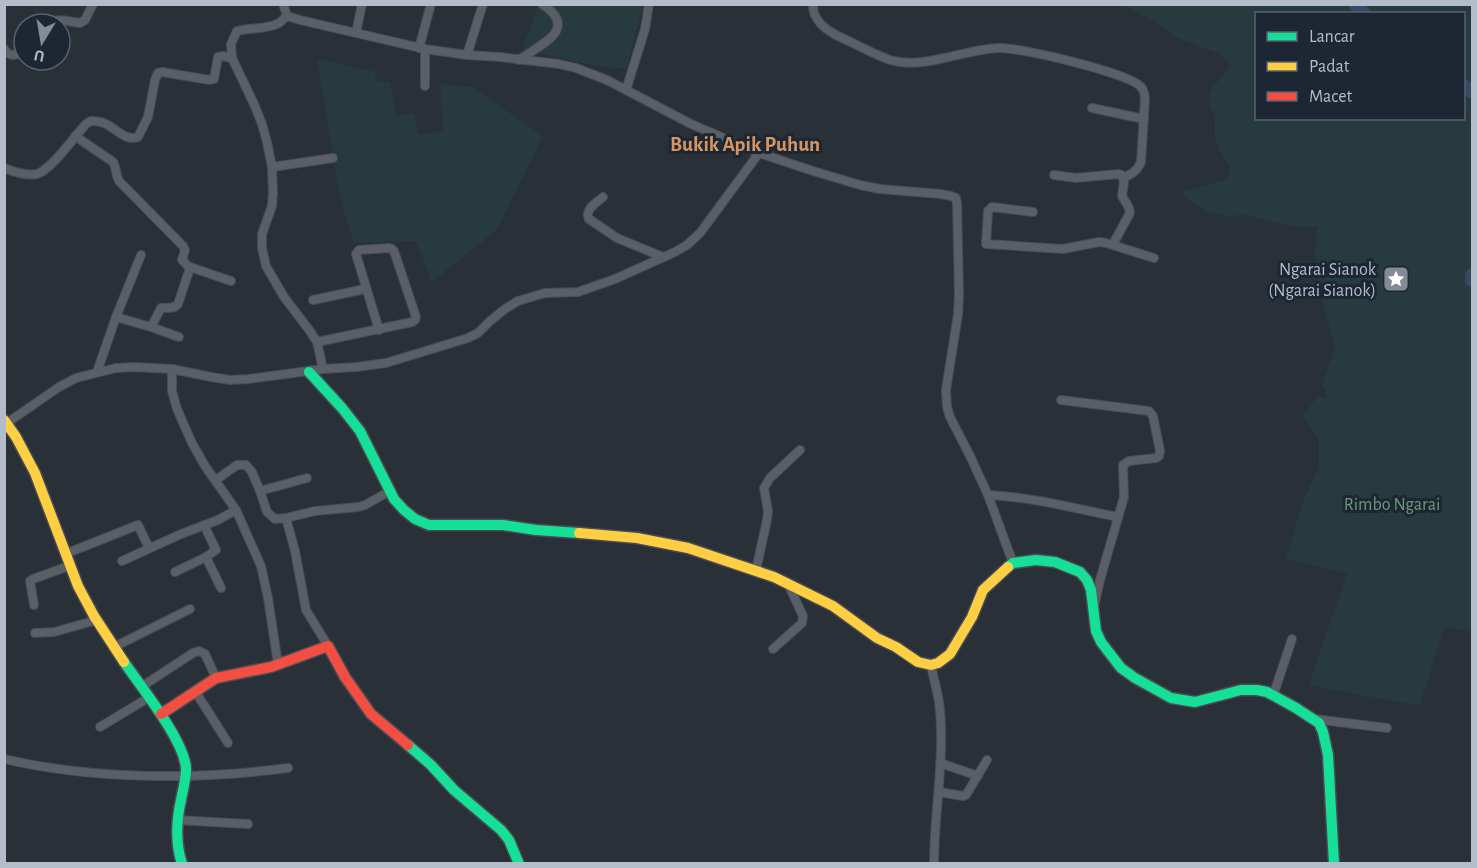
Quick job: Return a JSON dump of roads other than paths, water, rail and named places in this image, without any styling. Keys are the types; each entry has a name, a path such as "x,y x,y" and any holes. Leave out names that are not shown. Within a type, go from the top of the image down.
{"street":[{"path":"72,22 80,23 85,20 93,4"},
{"path":"283,4 287,16"},
{"path":"356,33 362,4"},
{"path":"425,86 422,48 431,4"},
{"path":"467,55 483,4"},
{"path":"519,60 550,39 557,31 558,19 542,4"},
{"path":"626,90 645,28 649,4"},
{"path":"813,4 816,19 831,33 890,60 921,62 984,49 1001,48 1019,50 1103,70 1136,83 1141,86 1145,98 1141,162 1138,169 1123,178"},
{"path":"287,16 422,48 576,68 607,80 691,124 759,153 860,185 941,194 956,198 959,295 946,390 947,406 950,417 988,495 1014,563"},
{"path":"287,16 279,23 237,31 231,44 232,58 262,124 272,167 272,206 262,234 261,248 266,266 284,297 317,342 323,369"},
{"path":"4,168 25,174 38,174 49,167 86,124 92,121 106,124 135,139 148,117 158,73 210,80 214,79 218,57 232,58"},
{"path":"1092,108 1144,119"},
{"path":"75,136 113,162 119,181 183,246 182,260 190,267 231,281"},
{"path":"182,864 177,851 176,837 186,776 184,754 161,714 114,647 78,587 41,488 22,448 6,422 76,378 116,368 172,369 230,380 248,380 386,363 468,338 478,333 504,309 518,301 545,293 578,292 615,279 687,245 700,233 759,153"},
{"path":"272,167 333,158"},
{"path":"1054,174 1076,178 1122,175 1122,196 1130,213 1113,244"},
{"path":"603,198 588,212 589,219 617,238 663,257"},
{"path":"1033,212 992,207 988,211 986,244 1063,249 1099,242 1113,244 1154,258"},
{"path":"317,342 379,330 415,320 416,317 394,252 388,248 359,250 356,254 379,330"},
{"path":"97,372 141,255"},
{"path":"150,327 160,308 176,307 178,304 190,267"},
{"path":"313,300 365,289"},
{"path":"116,317 179,338"},
{"path":"172,369 172,391 192,443 236,510 261,566 279,664"},
{"path":"309,372 360,432 401,508 419,522 429,525 502,525 637,538 688,548 774,577 833,606 877,638 896,647 918,662 931,665 950,654 972,617 983,590 1014,563 1036,560 1055,562 1070,567 1080,572 1087,580 1091,590 1096,631 1101,642 1121,668 1135,678 1171,698 1195,702 1240,690 1267,692 1319,723 1328,755 1334,864"},
{"path":"1061,400 1149,411 1154,416 1160,451 1156,458 1129,460 1124,465 1124,497 1093,613"},
{"path":"756,570 768,511 764,488 770,478 800,450"},
{"path":"216,480 237,465 246,465 261,491 267,512 275,519 315,511 357,507 390,491"},
{"path":"261,491 307,478"},
{"path":"988,495 1039,500 1117,517"},
{"path":"122,561 236,510"},
{"path":"286,518 306,610 345,677 371,714 431,765 454,790 501,830 509,840 519,864"},
{"path":"65,554 138,525 149,548"},
{"path":"176,572 216,550 204,525"},
{"path":"206,557 221,588"},
{"path":"34,605 30,581 69,567"},
{"path":"773,649 802,624 803,620 788,584"},
{"path":"114,647 190,609"},
{"path":"35,633 54,632 97,620"},
{"path":"1273,696 1292,639"},
{"path":"161,714 216,678 244,674 279,664 328,646"},
{"path":"141,687 199,651 206,654 216,678"},
{"path":"931,665 939,702 940,735 934,864"},
{"path":"195,691 228,743"},
{"path":"100,727 148,698"},
{"path":"1314,719 1387,728"},
{"path":"4,759 69,771 117,774 186,776 251,773 288,768"},
{"path":"939,792 966,795 987,760"},
{"path":"940,763 978,776"},
{"path":"177,820 248,824"}],"waterway":[{"path":"1355,4 1362,12"},
{"path":"1465,87 1472,92"},
{"path":"1472,275 1472,280"}],"place":[{"name":"Ngarai Sianok (Ngarai Sianok)","path":"1396,279"}],"district":[{"name":"Bukik Apik Puhun","path":"745,144"}],"park label":[{"name":"Rimbo Ngarai","path":"1392,504"}]}
